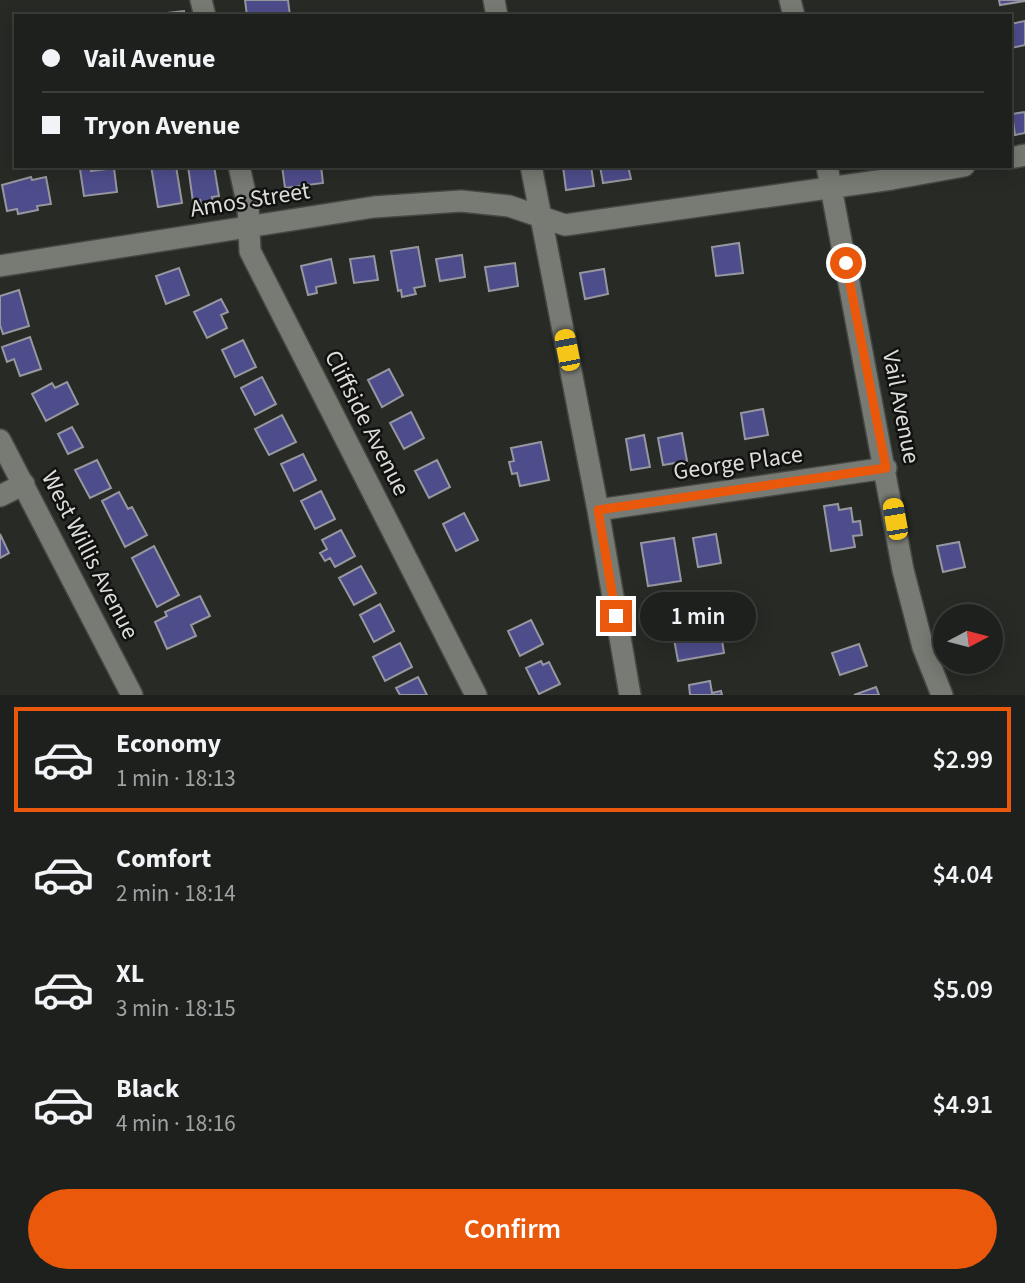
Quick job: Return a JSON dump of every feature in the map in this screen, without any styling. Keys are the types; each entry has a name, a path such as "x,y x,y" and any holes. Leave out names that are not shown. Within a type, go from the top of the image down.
{"street":[{"name":"Cliffside Avenue","path":"239,168 248,206 250,251 476,695"},
{"path":"531,168 598,510 630,695"},
{"name":"Amos Street","path":"0,266 374,206 461,201 509,206 565,225 829,176 892,179 953,168"},
{"name":"Vail Avenue","path":"829,176 904,570 923,648 942,695"},
{"name":"West Willis Avenue","path":"0,440 132,695"},
{"name":"George Place","path":"598,510 886,468"},
{"path":"0,496 24,484"}],"building":[{"path":"245,0 288,0 290,14 247,14"},
{"path":"999,0 1025,0 1025,1 1000,5"},
{"path":"184,11 185,14 157,14"},
{"path":"1025,21 1025,45 1012,48 1012,24"},
{"path":"1025,112 1025,133 1015,135 1012,114"},
{"path":"91,168 91,171 114,168 117,192 84,196 80,169"},
{"path":"151,168 176,168 182,203 158,207"},
{"path":"188,168 214,168 219,196 212,197 213,203 201,205 200,200 193,202"},
{"path":"282,168 321,168 323,183 285,188"},
{"path":"563,168 591,168 594,186 566,190"},
{"path":"600,168 628,168 631,179 603,183"},
{"path":"31,177 32,180 46,177 51,204 37,206 38,210 18,214 17,209 7,211 2,185"},
{"path":"739,243 743,273 716,276 712,247"},
{"path":"418,247 425,286 414,288 416,294 402,297 401,290 398,291 391,251"},
{"path":"462,255 465,277 440,281 436,259"},
{"path":"374,256 378,280 354,283 350,259"},
{"path":"331,259 336,283 316,287 317,293 308,295 301,266"},
{"path":"515,263 518,286 489,291 485,267"},
{"path":"179,268 189,295 166,304 156,276"},
{"path":"604,269 608,294 585,299 580,273"},
{"path":"19,290 29,326 3,334 0,325 0,296"},
{"path":"221,299 228,312 221,315 227,328 207,338 194,312"},
{"path":"30,337 41,369 20,376 14,359 7,362 2,347"},
{"path":"243,340 256,367 235,377 222,350"},
{"path":"389,369 403,395 382,407 368,380"},
{"path":"262,377 276,404 255,415 241,388"},
{"path":"67,382 78,404 46,421 32,394 52,383 55,388"},
{"path":"763,409 768,435 745,439 741,413"},
{"path":"411,412 424,438 404,449 390,423"},
{"path":"282,415 296,442 269,455 255,429"},
{"path":"72,427 83,447 68,454 58,434"},
{"path":"682,433 687,461 663,465 658,438"},
{"path":"644,435 650,467 631,470 626,439"},
{"path":"541,442 549,480 520,486 517,473 512,474 509,462 514,461 511,448"},
{"path":"303,454 316,480 294,491 281,464"},
{"path":"97,460 111,488 90,498 75,470"},
{"path":"437,460 450,487 429,498 415,471"},
{"path":"321,491 335,519 315,529 301,501"},
{"path":"119,492 128,509 132,507 147,535 125,547 102,501"},
{"path":"838,504 839,510 851,508 853,522 860,521 862,535 853,536 855,547 831,551 824,506"},
{"path":"464,513 478,540 456,551 443,524"},
{"path":"341,530 355,556 335,567 330,558 325,561 320,553 327,549 322,540"},
{"path":"0,534 9,553 0,558"},
{"path":"716,534 721,563 698,567 693,538"},
{"path":"674,538 681,581 648,586 641,543"},
{"path":"959,542 965,567 943,572 937,546"},
{"path":"154,546 179,595 157,607 132,558"},
{"path":"361,566 376,593 354,605 339,578"},
{"path":"200,596 210,616 191,625 196,636 167,649 155,622 167,616 165,612"},
{"path":"380,604 394,631 374,642 360,615"},
{"path":"531,620 543,644 520,656 508,631"},
{"path":"719,620 724,653 678,661 672,628"},
{"path":"400,643 412,667 385,681 373,657"},
{"path":"859,644 867,666 840,675 832,653"},
{"path":"541,661 543,665 549,662 560,684 539,694 526,668"},
{"path":"418,677 427,695 400,695 396,688"},
{"path":"710,681 712,693 721,691 722,695 690,695 689,685"},
{"path":"876,687 879,695 854,695"}],"route":[{"path":"616,616 598,510 886,468 846,263"}]}
